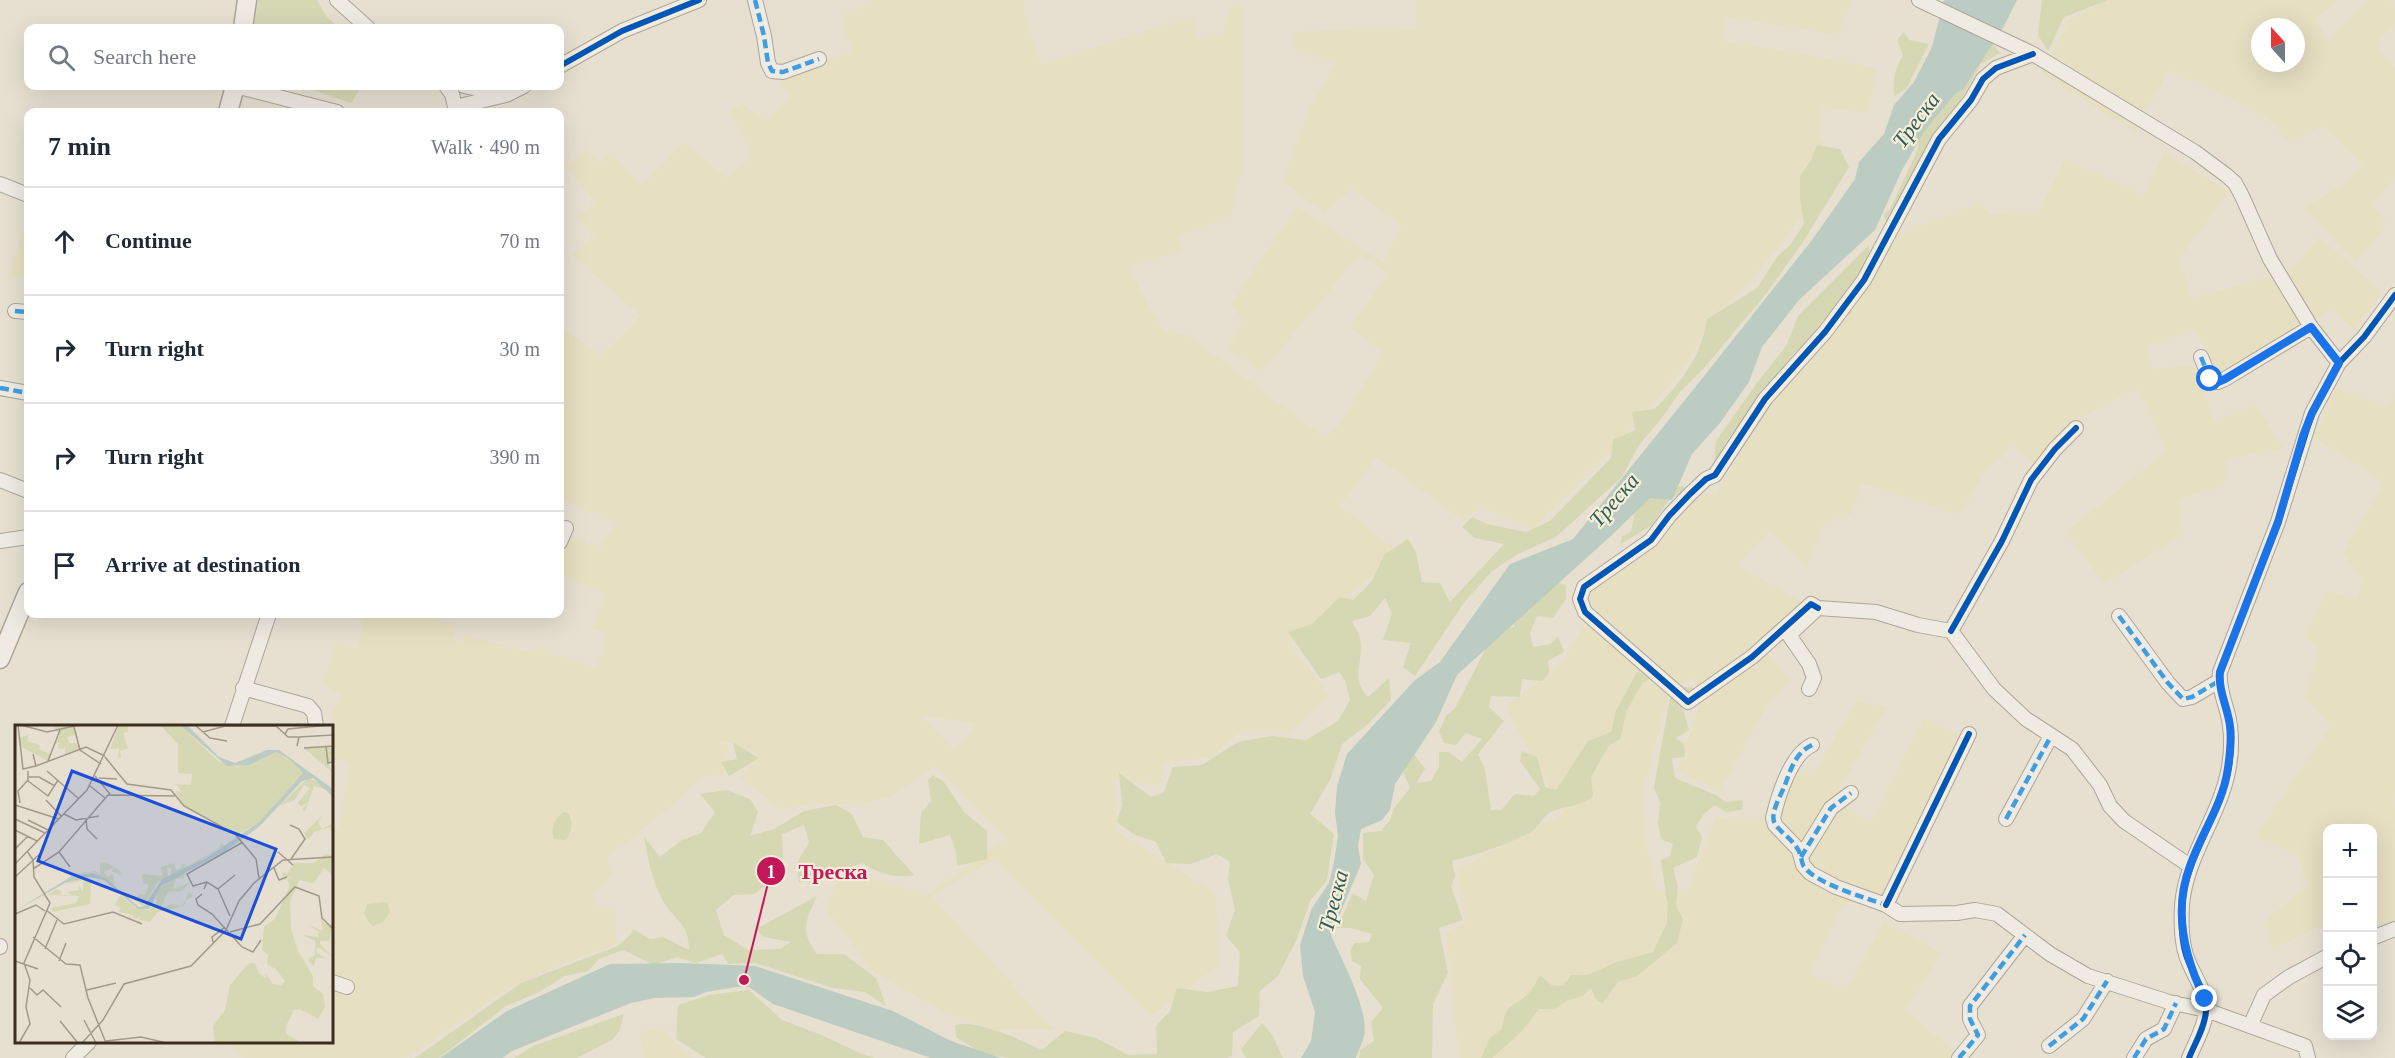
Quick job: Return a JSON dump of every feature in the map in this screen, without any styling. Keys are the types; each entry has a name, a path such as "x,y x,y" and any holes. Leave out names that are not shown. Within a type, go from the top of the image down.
{"street":[{"path":"244,24 247,0"},
{"path":"337,0 364,24"},
{"path":"564,64 622,31 699,0"},
{"path":"756,0 768,63 772,71 783,72 819,60"},
{"path":"1922,1 2014,43 2195,152 2235,183 2270,260 2311,327 2339,363"},
{"path":"2032,54 1996,68 1983,79 1971,100 1939,139 1864,280 1825,332 1765,399 1715,475 1706,479 1690,494 1651,540 1584,586 1580,599 1585,612 1688,702 1752,657 1811,604 1818,608 1876,612 1951,632 1994,688 2025,719 2072,749 2100,785 2110,806 2124,821 2190,866"},
{"path":"229,108 234,90"},
{"path":"251,90 321,108"},
{"path":"449,90 455,108"},
{"path":"483,90 506,95"},
{"path":"462,108 516,90"},
{"path":"0,184 24,193"},
{"path":"2189,1058 2203,1024 2206,1010 2205,999 2186,954 2181,930 2184,886 2190,866 2221,799 2228,770 2230,726 2219,681 2223,665 2278,522 2312,413 2339,363 2364,337 2395,296"},
{"path":"2201,357 2210,379 2218,382 2311,327"},
{"path":"0,388 24,392"},
{"path":"1951,632 2002,541 2031,480 2055,449 2076,428"},
{"path":"0,480 24,489"},
{"path":"564,533 566,528"},
{"path":"0,541 22,538"},
{"path":"0,658 24,605"},
{"path":"1809,689 1814,678 1789,635 1818,608"},
{"path":"2119,616 2168,683 2183,699 2192,697 2219,681"},
{"path":"232,725 268,618"},
{"path":"243,688 308,706 314,712 316,725"},
{"path":"1886,905 1969,734"},
{"path":"2006,819 2051,736"},
{"path":"1812,745 1802,749 1794,761 1773,818 1775,825 1799,850 1803,865 1810,873 1836,888 1886,905 1900,914 1958,913 1976,910 1997,915 2050,954 2088,976 2206,1010 2305,1046 2308,1058"},
{"path":"1801,857 1831,808 1851,793"},
{"path":"2377,936 2395,929"},
{"path":"1959,1058 1978,1035 1970,1019 1970,1006 2025,935"},
{"path":"2250,1026 2264,995 2289,977 2323,959"},
{"path":"2049,1046 2083,1019 2107,981"},
{"path":"333,982 347,987"},
{"path":"2134,1058 2146,1039 2164,1029 2176,1003"},
{"path":"73,1058 87,1043"}],"shaded area":[{"path":"872,0 1024,0 1025,16 1041,65 1192,16 1198,38 1223,33 1227,10 1241,3 1242,172 1231,217 1178,236 1183,252 1127,266 1164,331 1188,335 1325,438 1339,425 1383,353 1350,327 1388,274 1360,254 1262,372 1228,349 1242,321 1231,304 1297,207 1383,262 1402,226 1352,189 1324,213 1282,181 1309,110 1335,64 1295,51 1294,32 1379,28 1416,30 1416,0 1852,0 1838,35 1726,17 1722,40 1876,67 1869,113 1822,108 1819,137 1824,142 1813,168 1808,209 1754,277 1706,326 1690,360 1636,424 1533,529 1482,508 1462,520 1377,457 1340,506 1401,554 1289,642 1330,696 1291,732 1240,732 1211,758 1164,762 1160,785 1114,780 1118,832 1216,893 1218,965 1151,1016 995,859 932,896 1054,1030 997,1030 946,1013 873,972 825,908 837,881 871,879 928,894 1006,838 935,766 891,797 861,804 820,804 780,809 740,778 760,756 732,742 719,742 728,746 725,774 701,777 673,805 607,858 613,874 593,893 597,904 616,913 616,944 552,968 501,993 407,1058 245,1058 226,1043 333,1043 333,827 338,828 350,763 333,758 332,714 341,695 323,683 336,642 356,648 365,621 358,618 431,618 456,625 454,640 460,643 466,636 526,651 532,651 537,647 596,668 608,634 592,628 605,594 564,577 564,542 567,535 601,547 616,522 564,501 564,330 601,355 641,316 572,255 595,235 577,217 596,203 565,166 587,150 599,163 611,153 642,185 684,142 727,178 752,156 730,110 743,104 766,120 793,96 780,83 791,75 824,60 852,53 841,16 872,4","holes":["922,716 976,723 966,738 953,749"]},
{"path":"2108,0 2339,0 2315,20 2328,41 2369,0 2390,0 2395,6 2395,24 2376,44 2395,67 2395,178 2372,205 2387,224 2356,263 2305,208 2347,182 2363,166 2323,126 2290,143 2266,117 2169,70 2135,132 2041,73 2069,20"},
{"path":"2164,153 2229,191 2179,260 2193,298 2289,273 2319,237 2382,292 2355,330 2331,309 2257,360 2218,372 2194,329 2146,347 2154,369 2194,365 2215,421 2255,404 2284,449 2225,459 2225,485 2180,499 2184,534 2104,584 2066,532 2166,451 2139,390 2126,394 2076,420 2034,463 2013,445 2002,458 1987,469 1960,514 1862,484 1852,514 1825,522 1807,566 1769,531 1738,565 1804,603 1760,645 1791,681 1768,704 1720,792 1677,771 1702,697 1695,678 1670,689 1642,796 1648,855 1658,890 1687,893 1715,818 1761,820 1785,767 1813,774 1857,701 1887,707 1833,800 1871,822 1923,719 1963,735 1884,895 1843,905 1810,974 1846,989 1884,922 1942,953 1906,1009 1957,1055 1954,1058 1459,1058 1446,932 1465,923 1457,870 1563,814 1505,706 1557,669 1593,612 1590,589 1702,495 1716,495 1783,379 1892,236 1980,204 1990,214 2039,212 2065,159 2144,195"},
{"path":"24,229 24,277 9,275"},
{"path":"2336,388 2385,407 2395,395 2395,797 2393,801 2395,804 2395,922 2377,929 2377,824 2323,824 2323,925 2273,949 2264,922 2308,884 2297,854 2255,837 2330,726 2304,697 2319,649 2305,636 2326,591 2357,598 2362,579 2343,553 2384,482 2314,437"},
{"path":"664,1028 690,1058 643,1058 639,1032"}],"green space":[{"path":"258,0 317,0 326,16 335,24 255,24"},
{"path":"2042,0 2108,0 2064,17 2048,51 2038,35"},
{"path":"1904,32 1909,40 1929,44 1906,89 1895,96 1895,75 1903,55 1897,40"},
{"path":"1992,43 2000,53 1981,64 1951,118 1927,147 1897,208 1882,229 1886,222 1884,214 1890,209 1918,149 1919,131 1966,80"},
{"path":"313,90 359,90 351,103"},
{"path":"1817,145 1840,149 1849,167 1803,242 1766,294 1704,368 1680,392 1639,445 1622,477 1556,537 1518,554 1491,572 1463,604 1415,676 1403,667 1411,643 1383,640 1392,614 1385,598 1370,616 1352,621 1360,638 1361,654 1358,676 1362,690 1368,697 1389,678 1391,700 1367,725 1342,744 1330,780 1310,814 1334,834 1327,880 1310,901 1297,939 1278,976 1260,991 1259,1016 1233,1032 1232,1056 1227,1058 1009,1058 983,1054 956,1037 955,1025 975,1025 999,1032 1042,1050 1065,1031 1096,1038 1128,1055 1157,1054 1156,1026 1170,1011 1177,988 1207,992 1238,986 1240,952 1226,936 1235,910 1228,879 1230,862 1217,854 1191,864 1166,863 1156,842 1133,834 1117,822 1122,805 1119,773 1151,797 1164,792 1173,767 1202,765 1238,742 1272,736 1306,740 1338,721 1350,700 1345,680 1339,672 1321,679 1288,632 1312,624 1340,597 1353,600 1372,581 1384,555 1408,539 1416,552 1422,582 1440,583 1450,602 1504,544 1475,538 1462,527 1472,517 1487,524 1526,532 1550,521 1611,458 1613,440 1635,430 1632,412 1655,409 1681,379 1700,346 1707,319 1757,288 1777,257 1791,244 1804,224 1800,176 1810,162"},
{"path":"1869,245 1870,261 1854,294 1851,315 1839,305 1822,321 1812,345 1795,352 1727,440 1714,467 1716,441 1786,346 1798,316"},
{"path":"1683,486 1685,490 1668,501 1652,525 1621,544 1622,536 1631,532 1635,512 1644,495"},
{"path":"1548,580 1566,585 1566,599 1553,618 1537,616 1530,633 1533,647 1550,644 1558,636 1564,652 1548,661 1549,673 1542,681 1522,679 1520,697 1491,696 1489,707 1504,721 1478,754 1485,769 1491,810 1501,810 1515,794 1534,796 1540,789 1520,761 1522,751 1537,757 1545,787 1556,790 1588,741 1611,732 1616,711 1637,672 1655,676 1643,682 1627,710 1620,739 1609,745 1591,777 1593,796 1583,802 1551,812 1534,830 1522,837 1452,861 1455,876 1451,887 1463,920 1439,928 1448,973 1433,1004 1432,1058 1359,1058 1360,1050 1374,1041 1371,1022 1383,1008 1360,979 1361,966 1352,961 1350,951 1354,943 1369,942 1372,934 1351,928 1337,928 1353,893 1366,901 1374,875 1363,859 1363,833 1381,831 1390,820 1394,808 1410,788 1403,772 1414,754 1425,769 1416,783 1431,781 1439,767 1439,752 1449,752 1462,762 1482,739 1466,733 1456,745 1444,743 1439,731 1446,716 1455,708 1494,628 1514,627 1520,603"},
{"path":"1680,686 1694,688 1700,698 1680,700 1689,730 1676,738 1684,744 1685,757 1672,758 1675,778 1716,795 1726,802 1743,800 1742,810 1726,812 1715,805 1703,815 1696,826 1702,838 1697,857 1673,868 1678,886 1676,906 1683,919 1677,943 1637,976 1618,982 1602,1004 1595,998 1591,988 1582,996 1566,1001 1554,1009 1539,1009 1522,1031 1492,1058 1481,1058 1490,1038 1502,1029 1509,1008 1528,994 1540,975 1551,985 1563,986 1571,975 1588,975 1617,962 1653,952 1667,923 1668,907 1661,860 1670,856 1673,844 1661,839 1658,824 1660,803 1654,787 1670,698"},
{"path":"733,742 759,758 729,776 721,762 737,759"},
{"path":"933,775 944,782 964,812 987,831 987,859 957,866 956,852 950,835 919,844 921,813 931,801 928,780"},
{"path":"726,790 750,799 758,812 750,836 774,829 804,811 836,805 852,814 863,837 883,840 914,875 887,874 862,863 813,882 799,882 797,863 809,842 804,825 782,834 783,857 775,879 754,894 734,895 716,910 724,935 748,950 780,949 791,942 764,937 756,929 817,896 806,925 811,946 817,954 844,954 876,978 886,1006 865,992 833,988 756,963 728,964 722,954 696,963 677,957 654,965 623,950 599,959 588,971 565,976 539,992 506,1006 439,1058 415,1058 521,983 618,946 633,929 650,939 663,937 689,950 684,928 663,901 656,886 644,837 660,857 682,840 701,833 715,812 700,794"},
{"path":"564,812 569,814 570,834 566,840 554,839 554,824"},
{"path":"387,902 390,912 383,922 373,926 364,913 368,904"},
{"path":"749,990 782,1020 875,1058 706,1058 676,1039 678,1005 709,995"},
{"path":"624,1014 620,1030 612,1040 577,1058 514,1058 533,1046"},
{"path":"1262,1023 1273,1036 1283,1058 1246,1058 1241,1049"}],"water":[{"path":"1944,0 2017,0 2004,26 1964,88 1955,94 1925,130 1902,170 1875,230 1799,300 1762,347 1749,382 1720,423 1692,454 1672,500 1650,498 1457,675 1436,722 1395,784 1390,810 1382,820 1361,829 1358,846 1361,864 1331,935 1354,985 1363,1013 1364,1036 1356,1058 1301,1058 1311,1041 1315,1012 1303,976 1300,945 1312,908 1329,883 1338,836 1335,813 1337,786 1347,754 1415,680 1440,662 1510,564 1573,539 1812,240 1855,179 1859,162 1884,134 1894,105 1914,82 1932,47"},
{"path":"681,963 755,966 893,1011 951,1041 1001,1058 931,1058 773,1004 749,987 737,987 706,992 694,997 655,998 631,1003 512,1051 503,1058 440,1058 507,1011 610,964"}],"marked path":[{"path":"755,0 768,63 772,71 783,72 819,59"},
{"path":"15,311 24,312"},
{"path":"2201,357 2210,379 2218,382 2311,327"},
{"path":"0,388 24,392"},
{"path":"2119,616 2168,683 2183,699 2192,697 2219,681"},
{"path":"2006,819 2051,736"},
{"path":"1812,745 1801,752 1792,767 1774,810 1775,824 1795,845 1803,865 1817,878 1886,905 1888,901"},
{"path":"1801,857 1831,808 1851,793"},
{"path":"1959,1058 1978,1035 1970,1019 1970,1006 2025,935"},
{"path":"2049,1046 2083,1019 2107,981"},
{"path":"2134,1058 2146,1039 2164,1029 2176,1003"}],"cycle path":[{"path":"564,64 622,31 699,0"},
{"path":"1818,608 1811,604 1752,657 1688,702 1585,612 1580,599 1584,587 1651,540 1690,494 1706,479 1715,475 1765,399 1825,332 1864,280 1939,139 1971,100 1983,79 1996,68 2033,54"},
{"path":"2189,1058 2204,1023 2206,1004 2184,949 2182,905 2189,871 2217,806 2229,766 2231,732 2220,686 2220,672 2278,522 2312,413 2339,363 2364,337 2395,295"},
{"path":"1951,631 2002,541 2031,480 2055,449 2076,428"},
{"path":"1886,905 1969,734"}],"place":[{"name":"Треска","path":"744,980"}],"route":[{"path":"2205,999 2186,954 2181,930 2182,908 2184,886 2190,866 2221,799 2228,770 2231,745 2230,726 2221,692 2220,672 2278,522 2303,436 2312,413 2339,363 2311,327 2225,379 2218,382 2210,379"}]}
